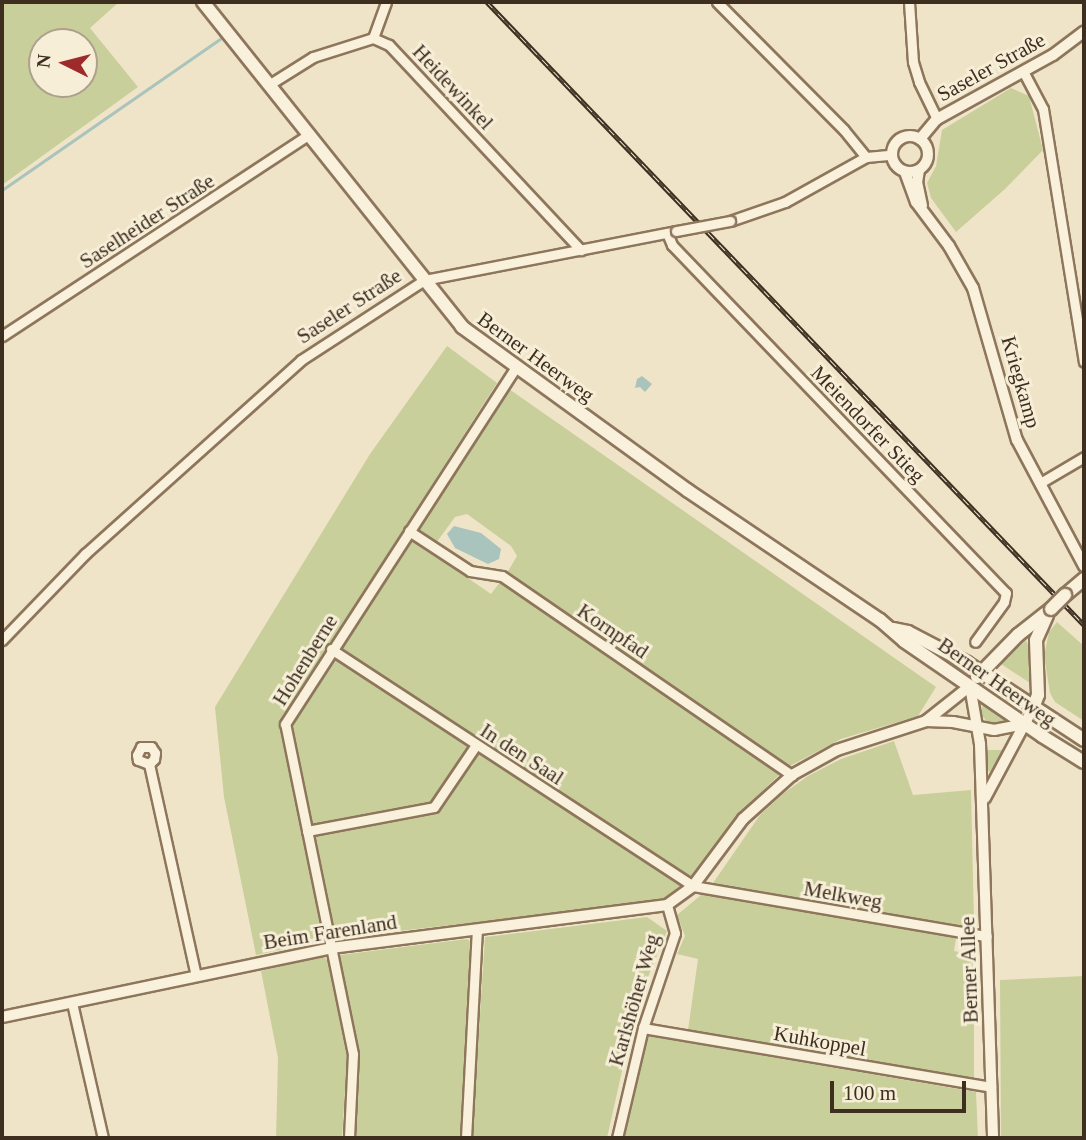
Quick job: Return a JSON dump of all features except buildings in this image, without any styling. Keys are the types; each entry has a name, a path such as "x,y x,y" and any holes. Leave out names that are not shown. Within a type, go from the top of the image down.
{"main road":[{"name":"Berner Heerweg","path":"203,2 462,327 515,368 687,490 1084,762"},
{"path":"970,686 1018,635 1084,579"},
{"path":"1033,708 1038,695 1036,640 1051,609"},
{"name":"Berner Heerweg","path":"892,628 930,642 982,672 1084,740"}],"street":[{"path":"270,84 313,57 373,38 386,2"},
{"path":"717,2 844,130 866,157"},
{"path":"909,2 914,62 919,82 937,119"},
{"name":"Saseler Straße","path":"2,640 85,554 301,360 424,280 730,221 785,202 866,157 891,155 900,139 910,136 920,139 937,119 1023,71 1084,32"},
{"name":"Heidewinkel","path":"373,38 389,44 581,250"},
{"path":"1023,71 1043,109 1084,362"},
{"name":"Saselheider Straße","path":"2,336 310,134"},
{"path":"891,155 895,165 905,172 919,170 928,155 920,139"},
{"name":"Kriegkamp","path":"919,170 918,187 924,209"},
{"name":"Kriegkamp","path":"905,172 909,190 959,260 973,288 1011,425 1084,566"},
{"name":"Meiendorfer Stieg","path":"671,232 672,245 1006,593 1004,602 975,642"},
{"name":"Hohenberne","path":"349,1138 353,1054 285,724 515,368"},
{"path":"1040,483 1084,457"},
{"name":"Kornpfad","path":"409,531 470,571 502,576 792,775"},
{"name":"In den Saal","path":"331,649 693,886"},
{"path":"926,721 970,686"},
{"name":"Berner Allee","path":"970,686 978,728 983,800 993,1138"},
{"path":"983,800 1033,708"},
{"path":"667,905 693,886 743,819 792,775 837,750 926,721 953,722 1000,730 1025,724"},
{"path":"307,831 434,807 476,745"},
{"path":"149,764 197,976"},
{"name":"Melkweg","path":"693,886 987,936"},
{"name":"Beim Farenland","path":"2,1017 331,948 667,905"},
{"name":"Karlshöher Weg","path":"617,1138 643,1028 675,933 667,905"},
{"path":"466,1138 477,930"},
{"path":"72,1003 103,1138"},
{"name":"Kuhkoppel","path":"643,1028 991,1087"}],"green space":[{"path":"2,2 119,2 90,28 28,28 28,98 98,98 98,38 138,87 2,185"},
{"path":"1011,88 1029,96 1043,150 1005,189 956,232 931,198 927,183 936,166 942,130"},
{"path":"447,346 497,383 280,722 323,941 256,955 224,797 215,707 370,454"},
{"path":"509,389 936,687 918,716 841,739 788,767 507,573 517,556 511,546 467,514 455,517 436,543 415,529"},
{"path":"410,538 491,594 500,582 779,775 734,819 700,869 691,877 338,648"},
{"path":"1057,622 1084,646 1084,721 1055,702 1050,693 1044,656 1049,632"},
{"path":"1026,640 1028,645 1030,683 1001,664"},
{"path":"332,658 468,745 435,799 426,806 314,826 310,823 291,722"},
{"path":"983,703 1009,720 1008,722 997,726 987,723 981,713"},
{"path":"894,741 913,795 971,790 974,922 961,928 713,883 760,815 784,793 808,776 841,759"},
{"path":"986,750 1003,750 990,772 987,770"},
{"path":"478,754 681,885 665,898 650,903 336,938 314,840 316,836 440,810"},
{"path":"709,892 956,938 954,951 974,955 974,1082 688,1030 698,959 677,954 685,936 677,915 701,895"},
{"path":"647,917 667,931 641,994 635,1020 628,1019 626,1027 631,1031 607,1138 472,1138 485,937"},
{"path":"467,939 470,941 460,1138 354,1138 358,1054 338,958 340,955"},
{"path":"323,956 328,961 347,1058 342,1138 276,1138 278,1058 261,971"},
{"path":"1084,976 1084,1138 1001,1138 1000,980"},
{"path":"648,1036 976,1092 978,1138 624,1138"}],"water":[{"path":"642,376 652,384 645,392 640,387 635,388 637,379"},
{"path":"454,526 481,533 501,549 499,559 488,564 455,548 447,534"}],"waterway":[{"path":"2,190 220,39"}],"railway":[{"path":"487,2 1084,625"}]}
